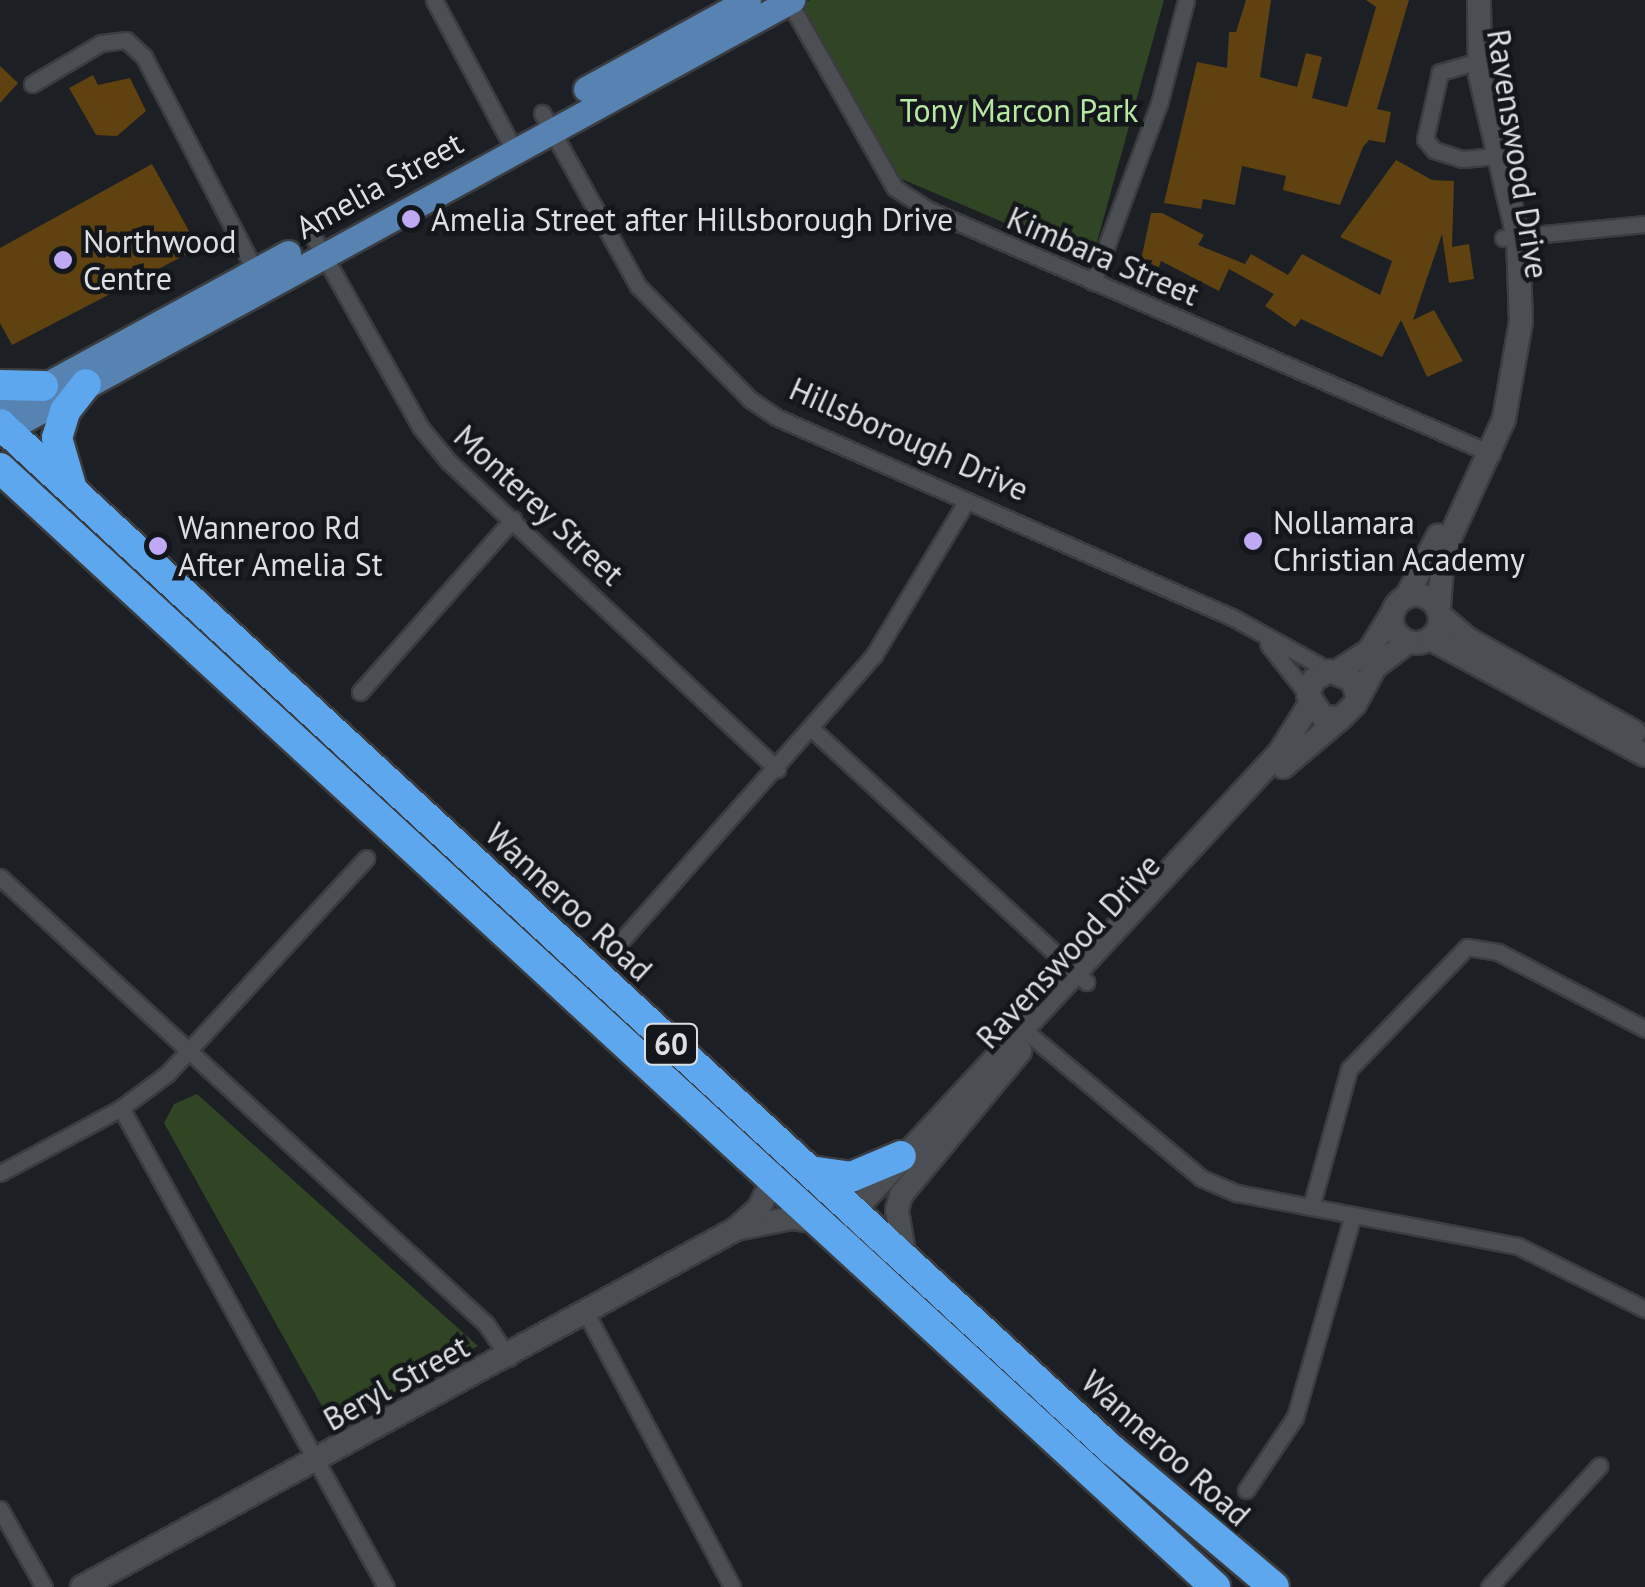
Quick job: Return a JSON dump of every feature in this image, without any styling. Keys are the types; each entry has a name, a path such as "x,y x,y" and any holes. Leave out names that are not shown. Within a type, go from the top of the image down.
{"highway":[{"path":"75,493 57,438 65,412 86,384"},
{"path":"0,386 43,386"},
{"name":"Wanneroo Road","path":"1,424 807,1170 1274,1587"},
{"name":"Wanneroo Road","path":"0,468 1214,1587"},
{"path":"807,1170 852,1177 901,1156"}],"main road":[{"name":"Amelia Street","path":"1,424 43,386 320,247 748,0"},
{"name":"Amelia Street","path":"546,120 790,0"},
{"name":"Amelia Street","path":"1,424 86,384 258,277"}],"street":[{"path":"434,0 509,141"},
{"name":"Kimbara Street","path":"790,0 894,188 1093,282 1487,451"},
{"path":"1093,282 1159,104 1186,0"},
{"name":"Ravenswood Drive","path":"1419,640 1440,612 1443,554 1487,451 1506,349 1510,238 1472,62 1465,0"},
{"name":"Ravenswood Drive","path":"1472,62 1478,0"},
{"path":"32,84 101,42 126,40 144,57 258,277"},
{"path":"1472,62 1440,72 1425,138 1434,150 1462,159 1494,158"},
{"name":"Hillsborough Drive","path":"546,120 638,286 751,400 1334,671"},
{"path":"1510,238 1645,224"},
{"name":"Monterey Street","path":"320,247 421,428 776,770"},
{"name":"Ravenswood Drive","path":"1334,671 1369,651 1400,605 1487,451"},
{"path":"621,941 813,730 874,655 966,502"},
{"path":"360,692 513,519"},
{"path":"1425,596 1466,638 1641,739 1394,629 1400,605 1425,596"},
{"name":"Hillsborough Drive","path":"1258,634 1309,700"},
{"path":"1357,695 1352,680 1334,671 1314,679 1309,700 1323,718 1342,718 1357,695 1375,667 1419,640"},
{"name":"Ravenswood Drive","path":"1081,977 1280,752 1309,700"},
{"name":"Ravenswood Drive","path":"853,1212 901,1156 1028,1033 1300,749 1342,718"},
{"path":"813,730 1081,977"},
{"path":"0,1172 121,1108 188,1052 366,858"},
{"path":"0,877 486,1324 510,1358"},
{"path":"1311,1208 1350,1069 1467,947 1498,952 1645,1030"},
{"path":"1028,1033 1201,1178 1311,1208 1518,1246 1645,1309"},
{"name":"Ravenswood Drive","path":"905,1259 897,1210 902,1194 1028,1033"},
{"path":"121,1108 386,1587"},
{"name":"Beryl Street","path":"82,1587 510,1358 736,1229 759,1208 772,1179"},
{"path":"853,1212 863,1243 920,1316"},
{"path":"1246,1490 1295,1417 1353,1215"},
{"name":"Beryl Street","path":"736,1229 792,1218 818,1222"},
{"path":"587,1315 732,1587"},
{"path":"1488,1587 1599,1466"},
{"path":"0,1509 44,1587"}],"green space":[{"name":"Tony Marcon Park","path":"810,0 1164,0 1092,260 897,177 801,5"},
{"path":"197,1094 478,1346 333,1426 164,1123 174,1104"}],"building":[{"path":"1246,0 1271,0 1260,77 1297,87 1306,53 1322,57 1312,98 1347,107 1376,7 1366,0 1409,0 1377,109 1391,112 1385,143 1369,140 1363,147 1340,205 1283,190 1286,176 1242,166 1235,205 1203,199 1201,209 1164,203 1197,62 1227,68 1229,32 1236,32"},
{"path":"0,66 18,83 0,103"},
{"path":"93,75 98,85 130,78 146,111 117,136 96,135 69,88"},
{"path":"1396,160 1432,180 1454,181 1452,247 1469,244 1474,279 1449,283 1442,234 1413,320 1434,310 1463,361 1427,377 1401,320 1382,357 1301,319 1295,327 1265,306 1274,294 1229,269 1219,291 1161,261 1159,267 1141,260 1151,213 1162,213 1204,235 1198,245 1245,264 1251,254 1288,275 1302,254 1380,295 1392,261 1340,237"},
{"name":"Northwood Centre","path":"152,164 194,240 191,252 12,345 0,323 0,248"}],"place":[{"name":"Amelia Street after Hillsborough Drive","path":"411,219"},
{"name":"Northwood Centre","path":"63,260"},
{"name":"Nollamara Christian Academy","path":"1253,541"},
{"name":"Wanneroo Rd After Amelia St","path":"158,546"}]}
